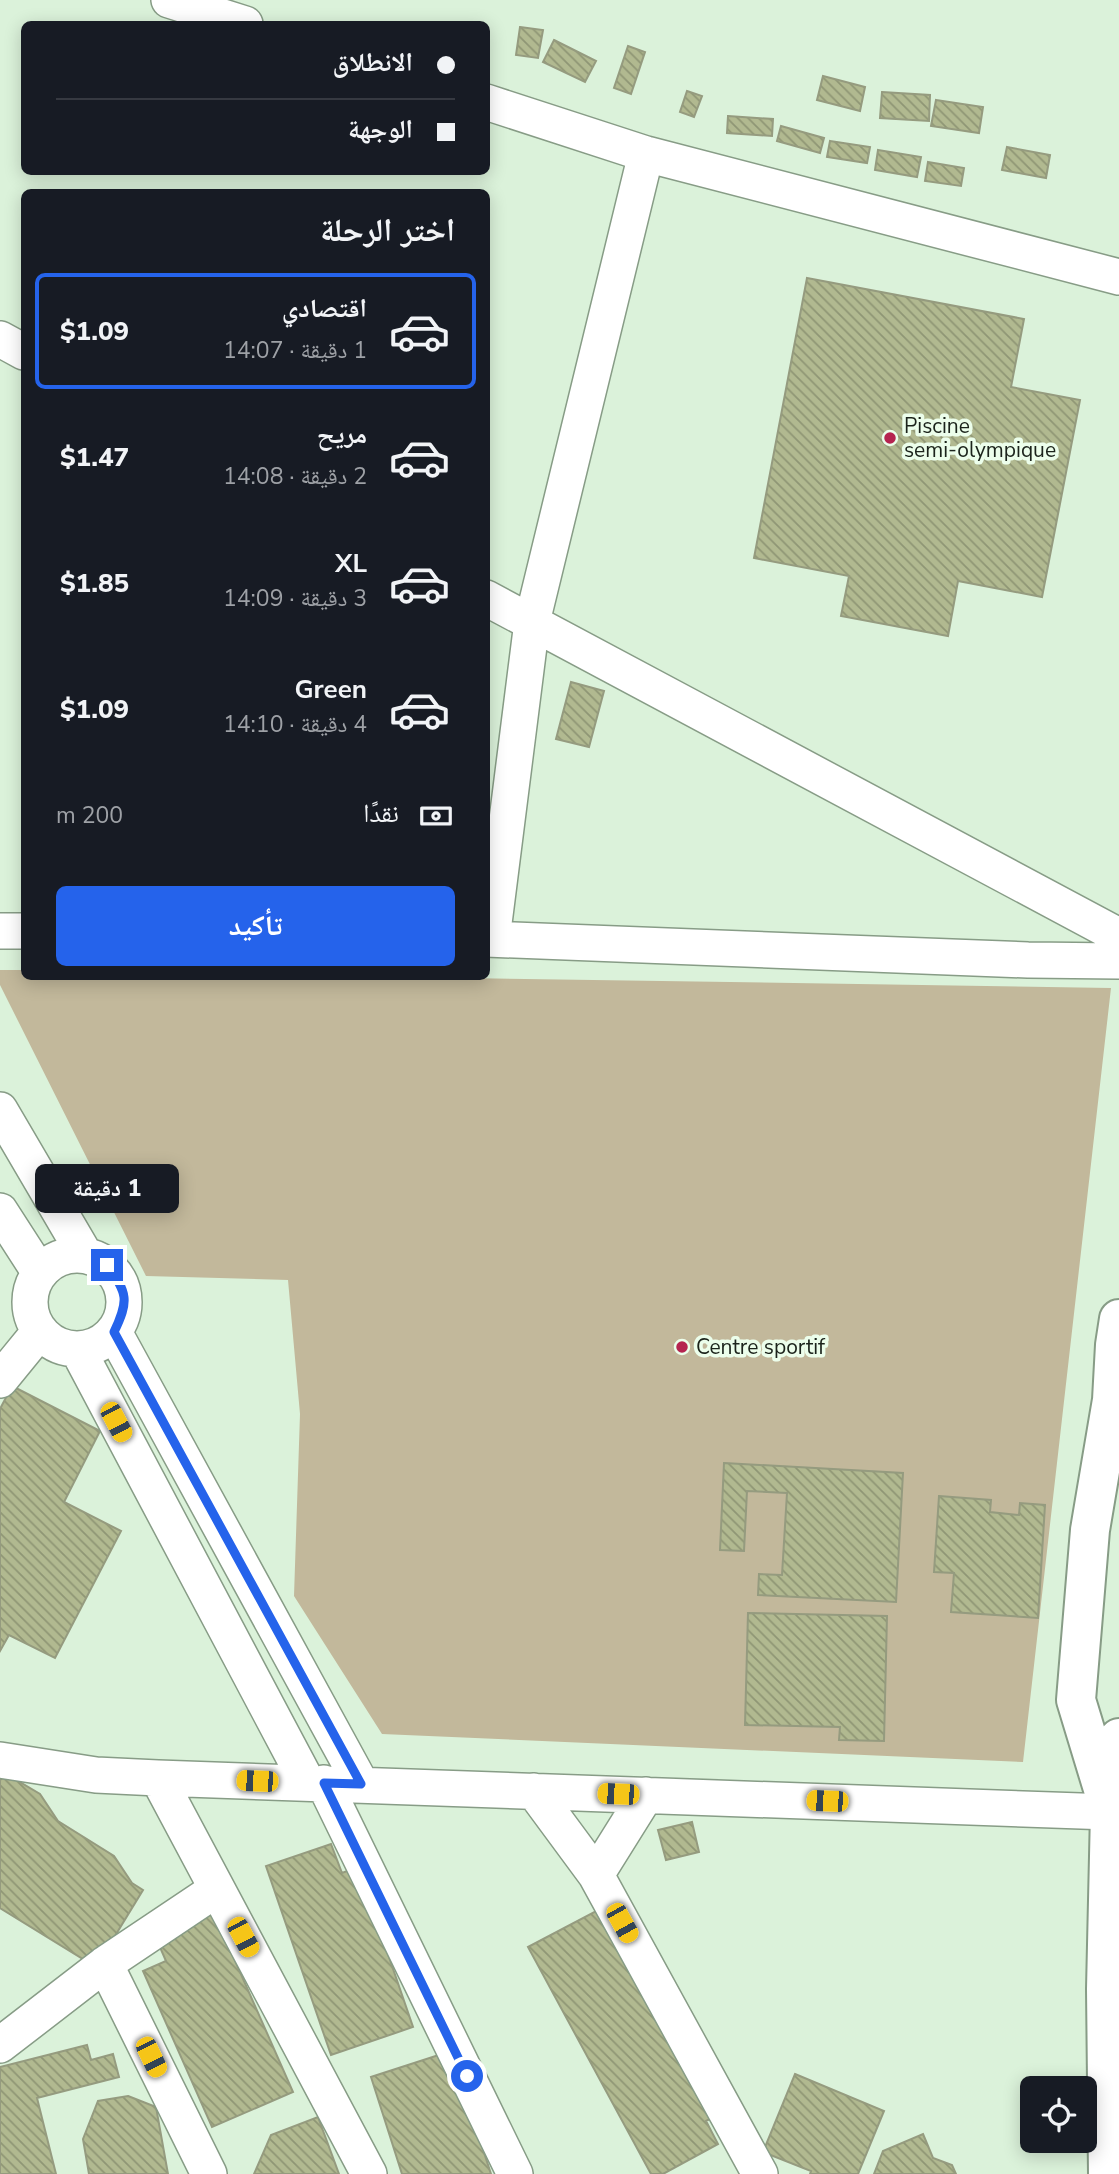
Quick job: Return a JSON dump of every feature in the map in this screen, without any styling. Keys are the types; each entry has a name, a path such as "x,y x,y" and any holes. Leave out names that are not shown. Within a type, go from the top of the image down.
{"main road":[{"path":"1115,1800 1076,1700 1090,1530 1112,1400 1119,1319"},
{"path":"1108,2174 1106,1989 1119,1738"}],"street":[{"path":"169,0 236,21"},
{"path":"490,104 646,154 1119,277"},
{"path":"490,932 532,622 646,154"},
{"path":"0,339 21,350"},
{"path":"490,599 1119,936"},
{"path":"0,931 21,931"},
{"path":"490,939 1028,960 1119,961"},
{"path":"0,1110 85,1255"},
{"path":"0,1211 40,1273"},
{"path":"85,1255 107,1265 122,1285 124,1310 114,1332 97,1345 78,1350 56,1345 40,1331 31,1312 31,1291 40,1273 60,1258 85,1255"},
{"path":"0,1380 40,1331"},
{"path":"114,1332 361,1784"},
{"path":"78,1350 315,1783 515,2174"},
{"path":"0,1760 96,1775 158,1778 646,1795 1115,1800"},
{"path":"158,1778 369,2174"},
{"path":"534,1791 596,1875 749,2171"},
{"path":"596,1875 646,1795"},
{"path":"0,2045 105,1964 217,1889"},
{"path":"105,1964 209,2174"}],"shaded area":[{"name":"Centre sportif","path":"0,970 21,970 21,980 490,978 1111,988 1023,1762 382,1734 294,1596 300,1414 288,1280 146,1276 0,985"}],"building":[{"path":"520,27 543,30 538,58 516,55"},
{"path":"554,40 596,61 585,82 543,62"},
{"path":"628,46 645,52 631,94 614,88"},
{"path":"823,76 865,87 860,111 817,100"},
{"path":"687,91 702,96 694,117 680,112"},
{"path":"882,92 930,95 929,121 880,118"},
{"path":"936,100 983,107 979,133 931,126"},
{"path":"728,116 773,119 772,136 727,133"},
{"path":"781,126 824,138 820,153 777,141"},
{"path":"830,141 870,147 867,163 827,157"},
{"path":"1007,147 1050,155 1046,178 1002,170"},
{"path":"878,150 921,157 917,177 875,170"},
{"path":"928,162 964,168 961,186 925,181"},
{"path":"807,278 1024,319 1011,387 1080,400 1042,597 958,581 948,636 841,616 849,576 754,558"},
{"path":"571,682 604,691 589,747 556,739"},
{"path":"12,1386 100,1431 64,1502 121,1531 55,1658 9,1635 0,1651 0,1409"},
{"path":"724,1463 903,1473 896,1602 758,1595 759,1574 782,1575 787,1493 747,1491 744,1551 720,1550"},
{"path":"939,1496 991,1500 990,1512 1019,1515 1020,1503 1045,1505 1038,1618 951,1612 954,1573 934,1572"},
{"path":"748,1613 887,1616 884,1741 839,1740 840,1727 745,1725"},
{"path":"8,1775 40,1794 58,1821 114,1856 132,1883 143,1890 96,1967 0,1908 0,1780"},
{"path":"692,1822 699,1852 666,1860 658,1830"},
{"path":"331,1844 342,1873 358,1867 413,2027 331,2055 266,1866"},
{"path":"600,1909 719,2114 706,2121 718,2144 663,2174 651,2174 528,1947"},
{"path":"214,1913 293,2092 212,2127 143,1971 166,1961 156,1938"},
{"path":"87,2045 91,2060 113,2054 119,2077 37,2098 56,2174 0,2174 0,2067"},
{"path":"451,2051 491,2174 402,2174 371,2077"},
{"path":"795,2074 884,2111 858,2174 810,2174 811,2171 763,2152"},
{"path":"128,2096 156,2107 168,2174 89,2174 83,2139 98,2101"},
{"path":"318,2117 339,2174 254,2174 271,2135"},
{"path":"923,2134 933,2158 952,2165 956,2174 874,2174 883,2151"}],"place":[{"name":"Piscine semi-olympique","path":"890,438"},
{"name":"Centre sportif","path":"682,1347"}],"route":[{"path":"107,1265 122,1285 124,1310 114,1332 361,1784 324,1783 467,2076"}]}
